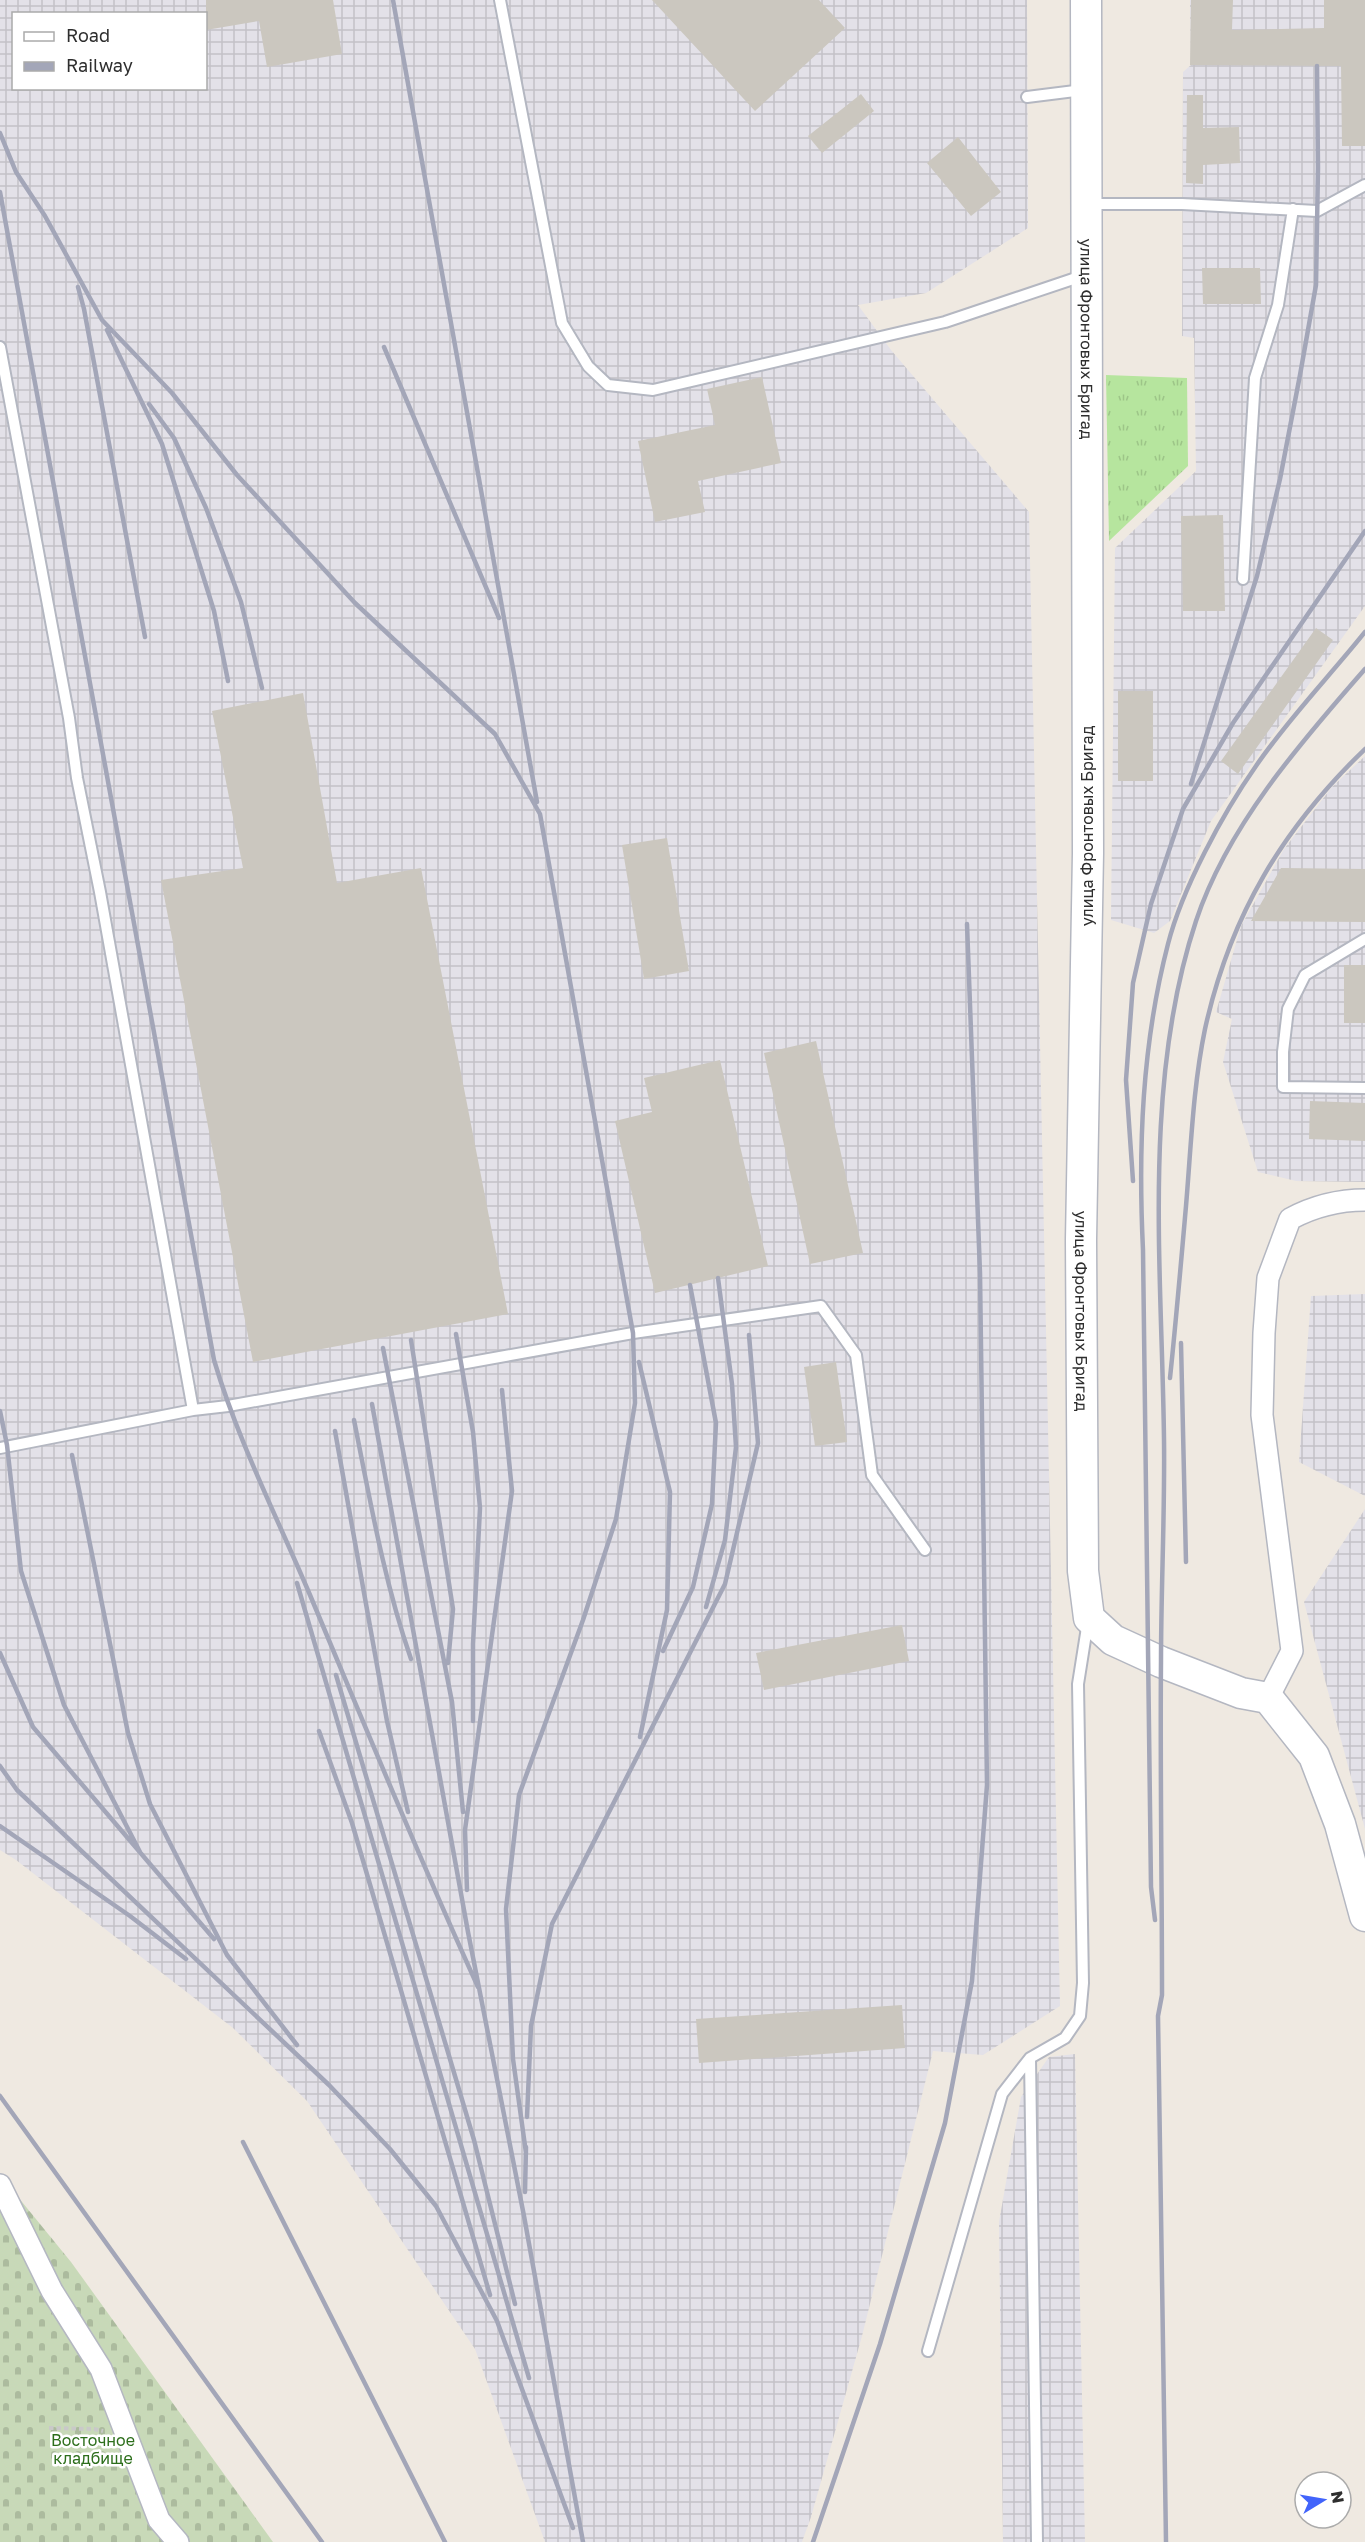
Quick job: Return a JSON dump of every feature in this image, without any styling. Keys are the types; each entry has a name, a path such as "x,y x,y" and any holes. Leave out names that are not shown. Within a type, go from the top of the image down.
{"main road":[{"name":"улица Фронтовых Бригад","path":"1086,0 1088,853 1081,1240 1083,1571 1089,1618"},
{"path":"1089,1618 1113,1640 1189,1674 1241,1693 1268,1698 1314,1756 1340,1824 1365,1916"}],"street":[{"path":"1268,1698 1292,1651 1262,1415 1268,1278 1290,1219 1308,1209 1347,1200 1365,1200"},
{"path":"0,2185 52,2290 101,2369 159,2520 178,2542"}],"lane":[{"path":"500,0 562,323 588,366 608,385 653,390 882,338 945,322 1086,275"},
{"path":"1027,97 1086,90"},
{"path":"1086,204 1182,204 1317,211 1365,185"},
{"path":"1243,579 1255,378 1278,305 1293,209"},
{"path":"0,347 193,1410"},
{"path":"1365,939 1305,975 1288,1010 1283,1052 1283,1087 1365,1088"},
{"path":"0,1448 193,1410 228,1406 633,1333 821,1306 856,1355 872,1475 925,1550"},
{"path":"928,2351 1002,2094 1030,2058 1065,2038 1080,2016 1083,1983 1078,1684 1089,1618"},
{"path":"1030,2058 1037,2542"}],"path":[{"path":"49,2428 93,2429 127,2438"}],"shaded area":[{"path":"0,0 1027,0 1028,228 926,293 858,305 891,350 1029,512 1060,2006 983,2055 933,2051 862,2336 802,2542 545,2542 475,2349 307,2101 233,2028 0,1850"},
{"path":"1190,0 1365,0 1365,606 1211,821 1170,921 1154,933 1111,920 1115,548 1196,471 1194,338 1182,336 1183,72 1191,65"},
{"path":"1365,756 1365,1182 1296,1181 1258,1172 1223,1062 1232,1019 1216,1012 1241,926 1284,849 1332,787"},
{"path":"1365,1294 1365,1496 1299,1462 1311,1296"},
{"path":"1365,1509 1365,1829 1304,1602"},
{"path":"1075,2054 1085,2542 1003,2542 999,2222 1021,2097 1049,2057"}],"green space":[{"path":"1106,375 1187,378 1188,466 1109,541"},
{"name":"Восточное кладбище","path":"0,2175 71,2262 273,2542 0,2542"}],"building":[{"path":"206,0 333,0 342,54 267,67 259,21 207,30"},
{"path":"652,0 819,0 845,28 755,111"},
{"path":"1191,0 1233,0 1232,30 1324,28 1324,0 1365,0 1365,146 1342,146 1341,66 1190,65"},
{"path":"861,94 874,111 822,153 808,136"},
{"path":"1187,95 1203,95 1203,128 1239,127 1240,163 1203,165 1203,184 1186,183"},
{"path":"958,137 1001,192 971,216 927,163"},
{"path":"1202,268 1260,268 1261,304 1203,304"},
{"path":"762,377 781,463 698,481 705,512 655,522 638,441 715,425 707,389"},
{"path":"1223,515 1225,611 1183,611 1181,516"},
{"path":"1316,628 1333,640 1238,774 1221,761"},
{"path":"1118,691 1153,691 1153,781 1118,781"},
{"path":"303,693 337,883 421,868 508,1314 253,1362 161,880 243,868 212,711"},
{"path":"667,838 689,971 644,979 622,845"},
{"path":"1281,868 1365,869 1365,922 1251,921"},
{"path":"1344,965 1365,965 1365,1023 1344,1023"},
{"path":"816,1041 863,1253 810,1264 764,1053"},
{"path":"720,1060 768,1266 655,1293 615,1121 652,1112 644,1078"},
{"path":"1310,1101 1365,1103 1365,1141 1309,1139"},
{"path":"836,1362 847,1442 815,1446 804,1367"},
{"path":"902,1625 909,1661 764,1690 756,1653"},
{"path":"902,2005 905,2048 699,2063 696,2019"}],"railway":[{"path":"393,0 537,802"},
{"path":"1191,784 1257,576 1280,479 1316,285 1317,66"},
{"path":"0,133 16,172 45,216 102,320 172,393 237,475 355,603 495,734 540,814 633,1333 635,1403 616,1519 583,1620 519,1795 506,1909 513,2059 526,2153"},
{"path":"0,192 214,1360 246,1449 413,1841 478,1987"},
{"path":"78,287 145,637"},
{"path":"107,330 162,444 214,611 228,681"},
{"path":"384,347 499,618"},
{"path":"149,404 174,438 206,508 241,602 262,688"},
{"path":"1133,1181 1126,1080 1133,983 1151,904 1183,809 1233,723 1365,531"},
{"path":"1155,1920 1151,1887 1141,1173 1144,1096 1152,1020 1174,922 1193,876 1217,828 1268,749 1365,632"},
{"path":"1166,2542 1158,2016 1162,1995 1161,1633 1164,1467 1159,1178 1168,1047 1179,983 1196,921 1209,886 1226,852 1246,819 1291,756 1365,669"},
{"path":"1170,1378 1195,1095 1205,1029 1216,988 1245,912 1284,843 1335,779 1365,749"},
{"path":"813,2542 880,2344 945,2123 972,1981 987,1785 980,1273 967,924"},
{"path":"706,1607 725,1540 736,1447 732,1384 718,1278"},
{"path":"663,1651 693,1587 712,1504 716,1423 690,1285"},
{"path":"456,1334 473,1432 480,1508 473,1644 473,1721"},
{"path":"527,2117 531,2026 552,1924 725,1584 758,1443 749,1335"},
{"path":"411,1340 453,1609 448,1663"},
{"path":"1181,1343 1186,1562"},
{"path":"383,1348 452,1702 463,1812"},
{"path":"639,1362 670,1492 667,1610 640,1737"},
{"path":"467,1890 465,1830 512,1491 502,1390"},
{"path":"372,1404 468,1932 524,2216 583,2542"},
{"path":"0,1411 7,1445 21,1571 64,1705 140,1852"},
{"path":"354,1420 385,1570 411,1659"},
{"path":"335,1431 387,1721 408,1812"},
{"path":"72,1455 128,1733 150,1804 227,1955 297,2045"},
{"path":"297,1583 529,2378"},
{"path":"0,1653 33,1727 214,1939"},
{"path":"336,1675 474,2140 515,2304"},
{"path":"319,1731 352,1823 490,2295"},
{"path":"0,1766 17,1790 329,2085 390,2149 436,2206 497,2321 573,2528"},
{"path":"0,1826 130,1916 186,1959"},
{"path":"0,2096 322,2542"},
{"path":"243,2142 445,2542"},
{"path":"525,2192 526,2147"}]}
